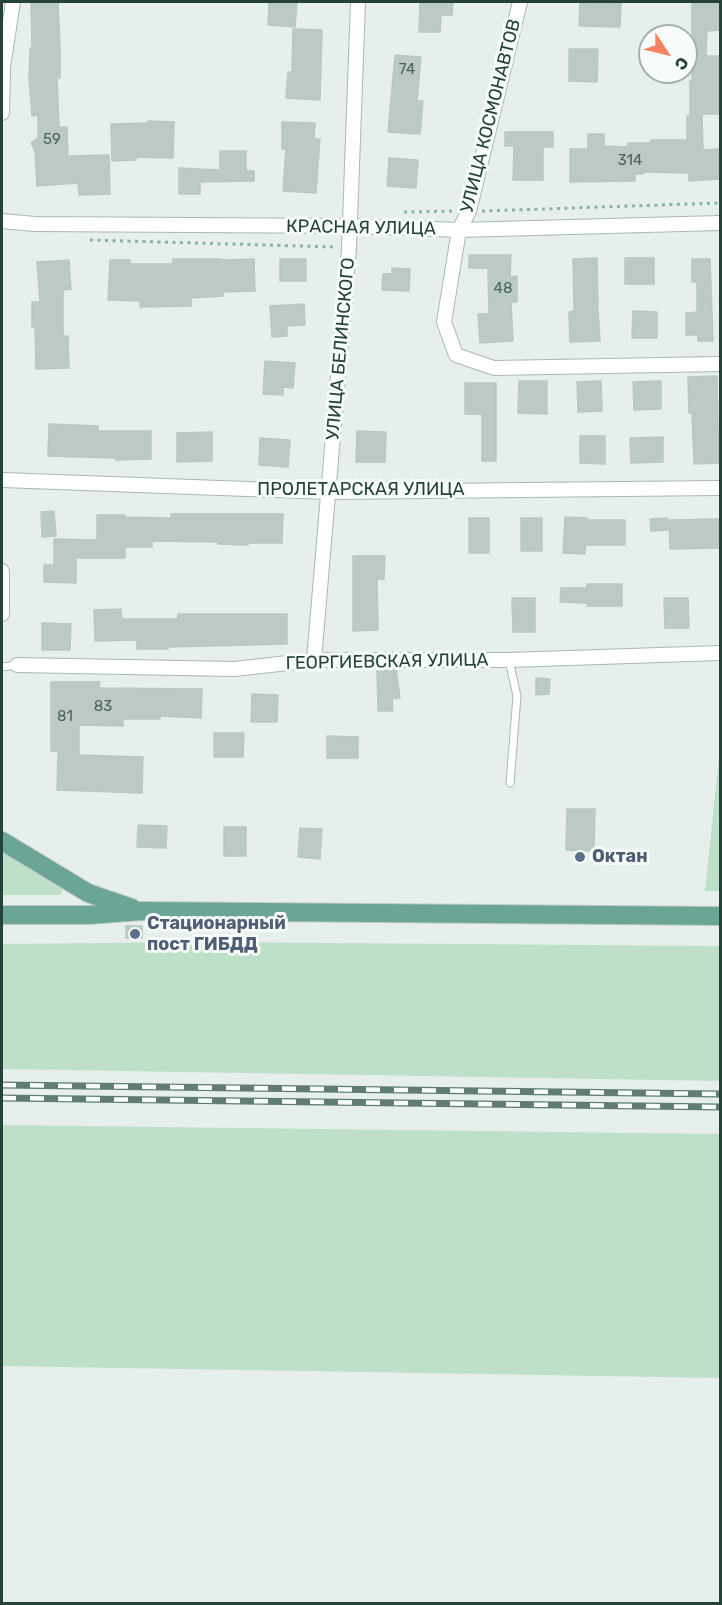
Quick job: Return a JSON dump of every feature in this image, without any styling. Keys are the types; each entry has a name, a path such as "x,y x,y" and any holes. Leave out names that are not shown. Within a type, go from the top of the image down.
{"main road":[{"path":"2,841 88,893 142,911"},
{"path":"2,915 89,915 142,911 720,916"}],"street":[{"path":"2,113 3,67 13,2"},
{"name":"УЛИЦА БЕЛИНСКОГО","path":"314,660 349,248 358,2"},
{"name":"УЛИЦА КОСМОНАВТОВ","path":"520,2 470,211 459,230 444,322 456,355 494,368 720,364"},
{"name":"КРАСНАЯ УЛИЦА","path":"2,220 35,225 349,226 459,230 720,223"},
{"name":"ПРОЛЕТАРСКАЯ УЛИЦА","path":"2,480 329,492 720,488"},
{"path":"2,570 2,614"},
{"name":"ГЕОРГИЕВСКАЯ УЛИЦА","path":"17,665 235,669 314,660 509,660 720,653"}],"lane":[{"path":"509,660 517,696 510,783"},
{"path":"2,667 17,665"}],"path":[{"path":"80,240 349,248"}],"green space":[{"path":"720,748 720,891 705,891"},
{"path":"2,849 63,885 61,895 2,895"},
{"path":"200,942 720,946 720,1081 2,1069 2,944"},
{"path":"2,1125 720,1134 720,1378 2,1366"}],"building":[{"path":"31,2 58,2 59,127 67,127 68,156 109,155 110,194 79,195 78,183 37,186 35,151 31,143 38,138 38,115 32,116 29,78 30,48 32,48"},
{"path":"269,2 297,2 295,27 268,25"},
{"path":"420,2 453,2 452,15 441,15 440,32 419,32"},
{"path":"580,2 621,3 620,27 579,26"},
{"path":"692,2 720,2 720,30 707,31 706,56 720,56 720,114 702,114 703,150 720,149 720,179 689,181 689,173 643,172 643,174 635,174 635,181 570,182 570,149 588,149 588,134 604,134 604,146 627,147 628,143 651,143 651,140 687,140 690,84 698,84 698,24 692,24"},
{"path":"293,29 322,30 320,100 286,98 288,72 292,72"},
{"path":"569,49 598,49 597,82 569,81"},
{"path":"395,55 421,57 417,101 423,101 420,134 388,132"},
{"path":"148,121 174,122 173,158 136,157 136,160 112,161 111,124 148,123"},
{"path":"282,122 315,123 314,139 320,139 316,193 283,191 286,149 282,149"},
{"path":"505,132 553,132 553,147 543,147 543,180 513,180 514,146 505,146"},
{"path":"220,151 246,151 246,171 254,171 254,181 200,182 200,194 179,194 179,168 220,170"},
{"path":"389,158 418,160 416,188 387,186"},
{"path":"469,255 511,255 510,277 517,276 517,302 511,302 513,341 480,343 478,314 489,314 488,268 469,268"},
{"path":"597,258 600,341 570,342 569,312 574,311 573,259"},
{"path":"625,258 654,258 654,284 625,284"},
{"path":"173,259 254,259 255,291 223,292 223,296 191,298 191,306 140,307 140,301 108,300 110,260 130,260 130,264 173,264"},
{"path":"280,259 306,259 306,281 280,281"},
{"path":"692,259 710,259 713,341 698,341 698,335 686,335 686,313 697,312 697,282 692,282"},
{"path":"69,260 71,289 63,290 63,336 68,336 69,368 36,369 32,302 40,302 37,262"},
{"path":"392,268 410,269 409,291 382,290 383,274 392,274"},
{"path":"304,304 305,325 287,326 287,336 272,337 270,306"},
{"path":"633,311 657,312 657,338 632,338"},
{"path":"265,361 295,363 293,388 283,387 283,395 263,394"},
{"path":"717,376 720,463 694,464 688,377"},
{"path":"519,381 547,381 547,414 518,413"},
{"path":"601,381 602,411 578,412 577,382"},
{"path":"661,381 661,409 634,410 633,382"},
{"path":"465,383 496,383 496,461 482,461 482,414 465,414"},
{"path":"49,424 98,426 98,431 151,431 151,459 116,460 116,458 48,456"},
{"path":"357,431 386,432 385,462 356,462"},
{"path":"212,432 212,461 177,462 177,433"},
{"path":"580,436 605,436 605,464 580,463"},
{"path":"663,437 663,462 631,463 630,438"},
{"path":"260,438 290,440 288,467 259,465"},
{"path":"54,511 56,536 42,537 41,512"},
{"path":"171,514 283,514 282,543 248,543 248,545 152,541 152,547 125,547 125,558 76,558 76,583 44,582 44,565 54,565 54,539 97,540 97,515 171,518"},
{"path":"565,517 587,518 587,520 625,520 625,545 586,545 585,554 563,553"},
{"path":"469,518 489,518 489,553 469,553"},
{"path":"521,518 542,518 542,551 521,551"},
{"path":"667,518 668,530 651,531 650,519"},
{"path":"720,519 720,548 670,549 669,520"},
{"path":"353,556 385,556 384,579 377,579 378,630 353,631"},
{"path":"587,584 622,584 622,606 587,606 587,603 560,602 561,588 587,588"},
{"path":"512,598 535,598 535,632 513,632"},
{"path":"664,598 688,598 689,628 665,628"},
{"path":"121,609 122,619 178,619 178,614 287,614 287,644 137,649 137,640 95,641 94,610"},
{"path":"42,623 71,624 70,650 42,650"},
{"path":"396,669 400,698 392,699 393,711 378,711 377,671"},
{"path":"536,678 550,679 549,694 536,695"},
{"path":"51,682 100,682 99,688 202,689 201,718 160,716 160,719 123,719 123,726 79,725 79,755 143,757 142,793 57,790 58,751 51,751"},
{"path":"252,694 278,695 277,722 251,722"},
{"path":"214,733 244,733 243,757 214,757"},
{"path":"327,736 358,737 358,758 327,758"},
{"path":"567,809 595,809 594,851 566,850"},
{"path":"138,825 167,826 166,848 137,847"},
{"path":"224,827 246,827 246,856 224,856"},
{"path":"300,828 322,829 320,859 298,857"},
{"path":"126,926 142,926 142,938 126,938"}],"railway":[{"path":"2,1085 720,1094"},
{"path":"2,1098 720,1107"}],"place":[{"name":"Октан","path":"580,857"},
{"name":"Стационарный пост ГИБДД","path":"135,934"}]}
